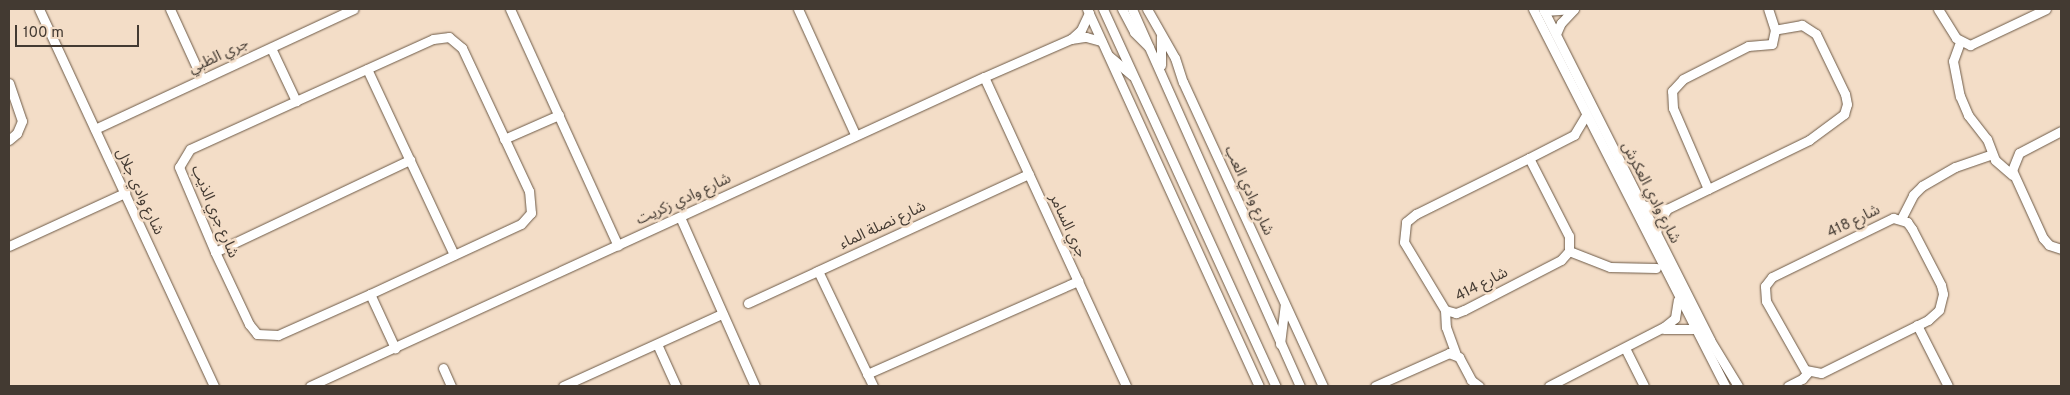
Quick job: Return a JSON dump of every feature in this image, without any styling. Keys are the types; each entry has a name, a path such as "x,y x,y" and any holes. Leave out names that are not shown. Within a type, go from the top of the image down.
{"street":[{"name":"شارع وادي جلال","path":"39,9 214,386"},
{"path":"170,9 202,80"},
{"name":"جري الظبي","path":"95,129 271,48 342,11 354,9"},
{"path":"510,9 618,246"},
{"path":"798,9 855,134"},
{"path":"1103,9 1275,385"},
{"path":"1122,9 1137,37 1151,48"},
{"name":"شارع وادي العب","path":"1132,9 1161,68 1280,344 1300,386"},
{"name":"شارع وادي العب","path":"1147,9 1175,58 1322,386"},
{"name":"شارع وادي العكرش","path":"1533,9 1724,386"},
{"path":"1544,10 1574,9"},
{"path":"1556,34 1561,23 1574,9"},
{"path":"1708,189 1673,108 1672,91 1683,79 1748,46 1772,44 1775,30 1768,9"},
{"path":"1938,9 1960,42 1976,44 2046,9"},
{"name":"شارع وادي العكرش","path":"1544,10 1710,340 1738,386"},
{"path":"1088,11 1259,386"},
{"name":"شارع وادي زكريت","path":"314,386 680,218 855,134 1070,39 1081,30 1088,11"},
{"path":"1656,234 1658,223 1667,209 1823,133 1844,114 1847,104 1845,94 1812,30 1796,24 1775,30"},
{"path":"1161,36 1161,68"},
{"name":"شارع وادي زكريت","path":"1070,39 1086,37 1102,41"},
{"name":"شارع جري الذيب","path":"450,38 462,48 532,198 530,212 521,224 278,335 264,337 252,330 215,252 180,174 181,160 190,150 296,101 433,39 450,38"},
{"path":"1960,42 1953,61 1956,86 1968,115 1986,138 1992,154 2001,168 2012,175"},
{"path":"271,48 296,101"},
{"path":"1107,54 1134,76"},
{"path":"368,69 454,255"},
{"name":"جري السامر","path":"984,77 1126,386"},
{"path":"9,84 22,121 17,133 9,140"},
{"path":"504,139 558,115"},
{"path":"1574,135 1586,115"},
{"path":"2061,131 2019,153 2013,162 2012,175 2043,238 2049,245 2061,249"},
{"name":"شارع 414","path":"1569,251 1560,260 1456,313 1445,310 1404,242 1406,222 1416,214 1574,135 1596,135"},
{"path":"1901,219 1913,195 1922,186 1955,167 1992,154"},
{"path":"1529,158 1568,236 1569,251 1610,267 1656,268"},
{"path":"215,252 410,160"},
{"name":"شارع نصلة الماء","path":"748,303 1029,174"},
{"path":"9,246 125,193"},
{"path":"1641,205 1667,209"},
{"path":"680,218 755,386"},
{"name":"شارع 418","path":"1901,219 1912,228 1943,294 1939,310 1917,325 1821,373 1808,372 1802,367 1764,293 1768,281 1885,221 1901,219"},
{"path":"818,271 873,386"},
{"path":"867,374 1078,281"},
{"path":"370,294 395,348"},
{"path":"1549,386 1658,330 1675,318 1678,298"},
{"path":"1280,344 1285,304"},
{"path":"1445,310 1446,327 1456,355 1471,380 1479,386"},
{"path":"563,386 722,314"},
{"path":"1917,325 1948,386"},
{"path":"1658,330 1693,328"},
{"path":"656,344 676,386"},
{"path":"1625,348 1644,386"},
{"path":"1375,386 1444,354 1456,355"},
{"path":"443,368 451,386"},
{"name":"شارع 418","path":"1788,386 1802,379 1808,372"}]}
